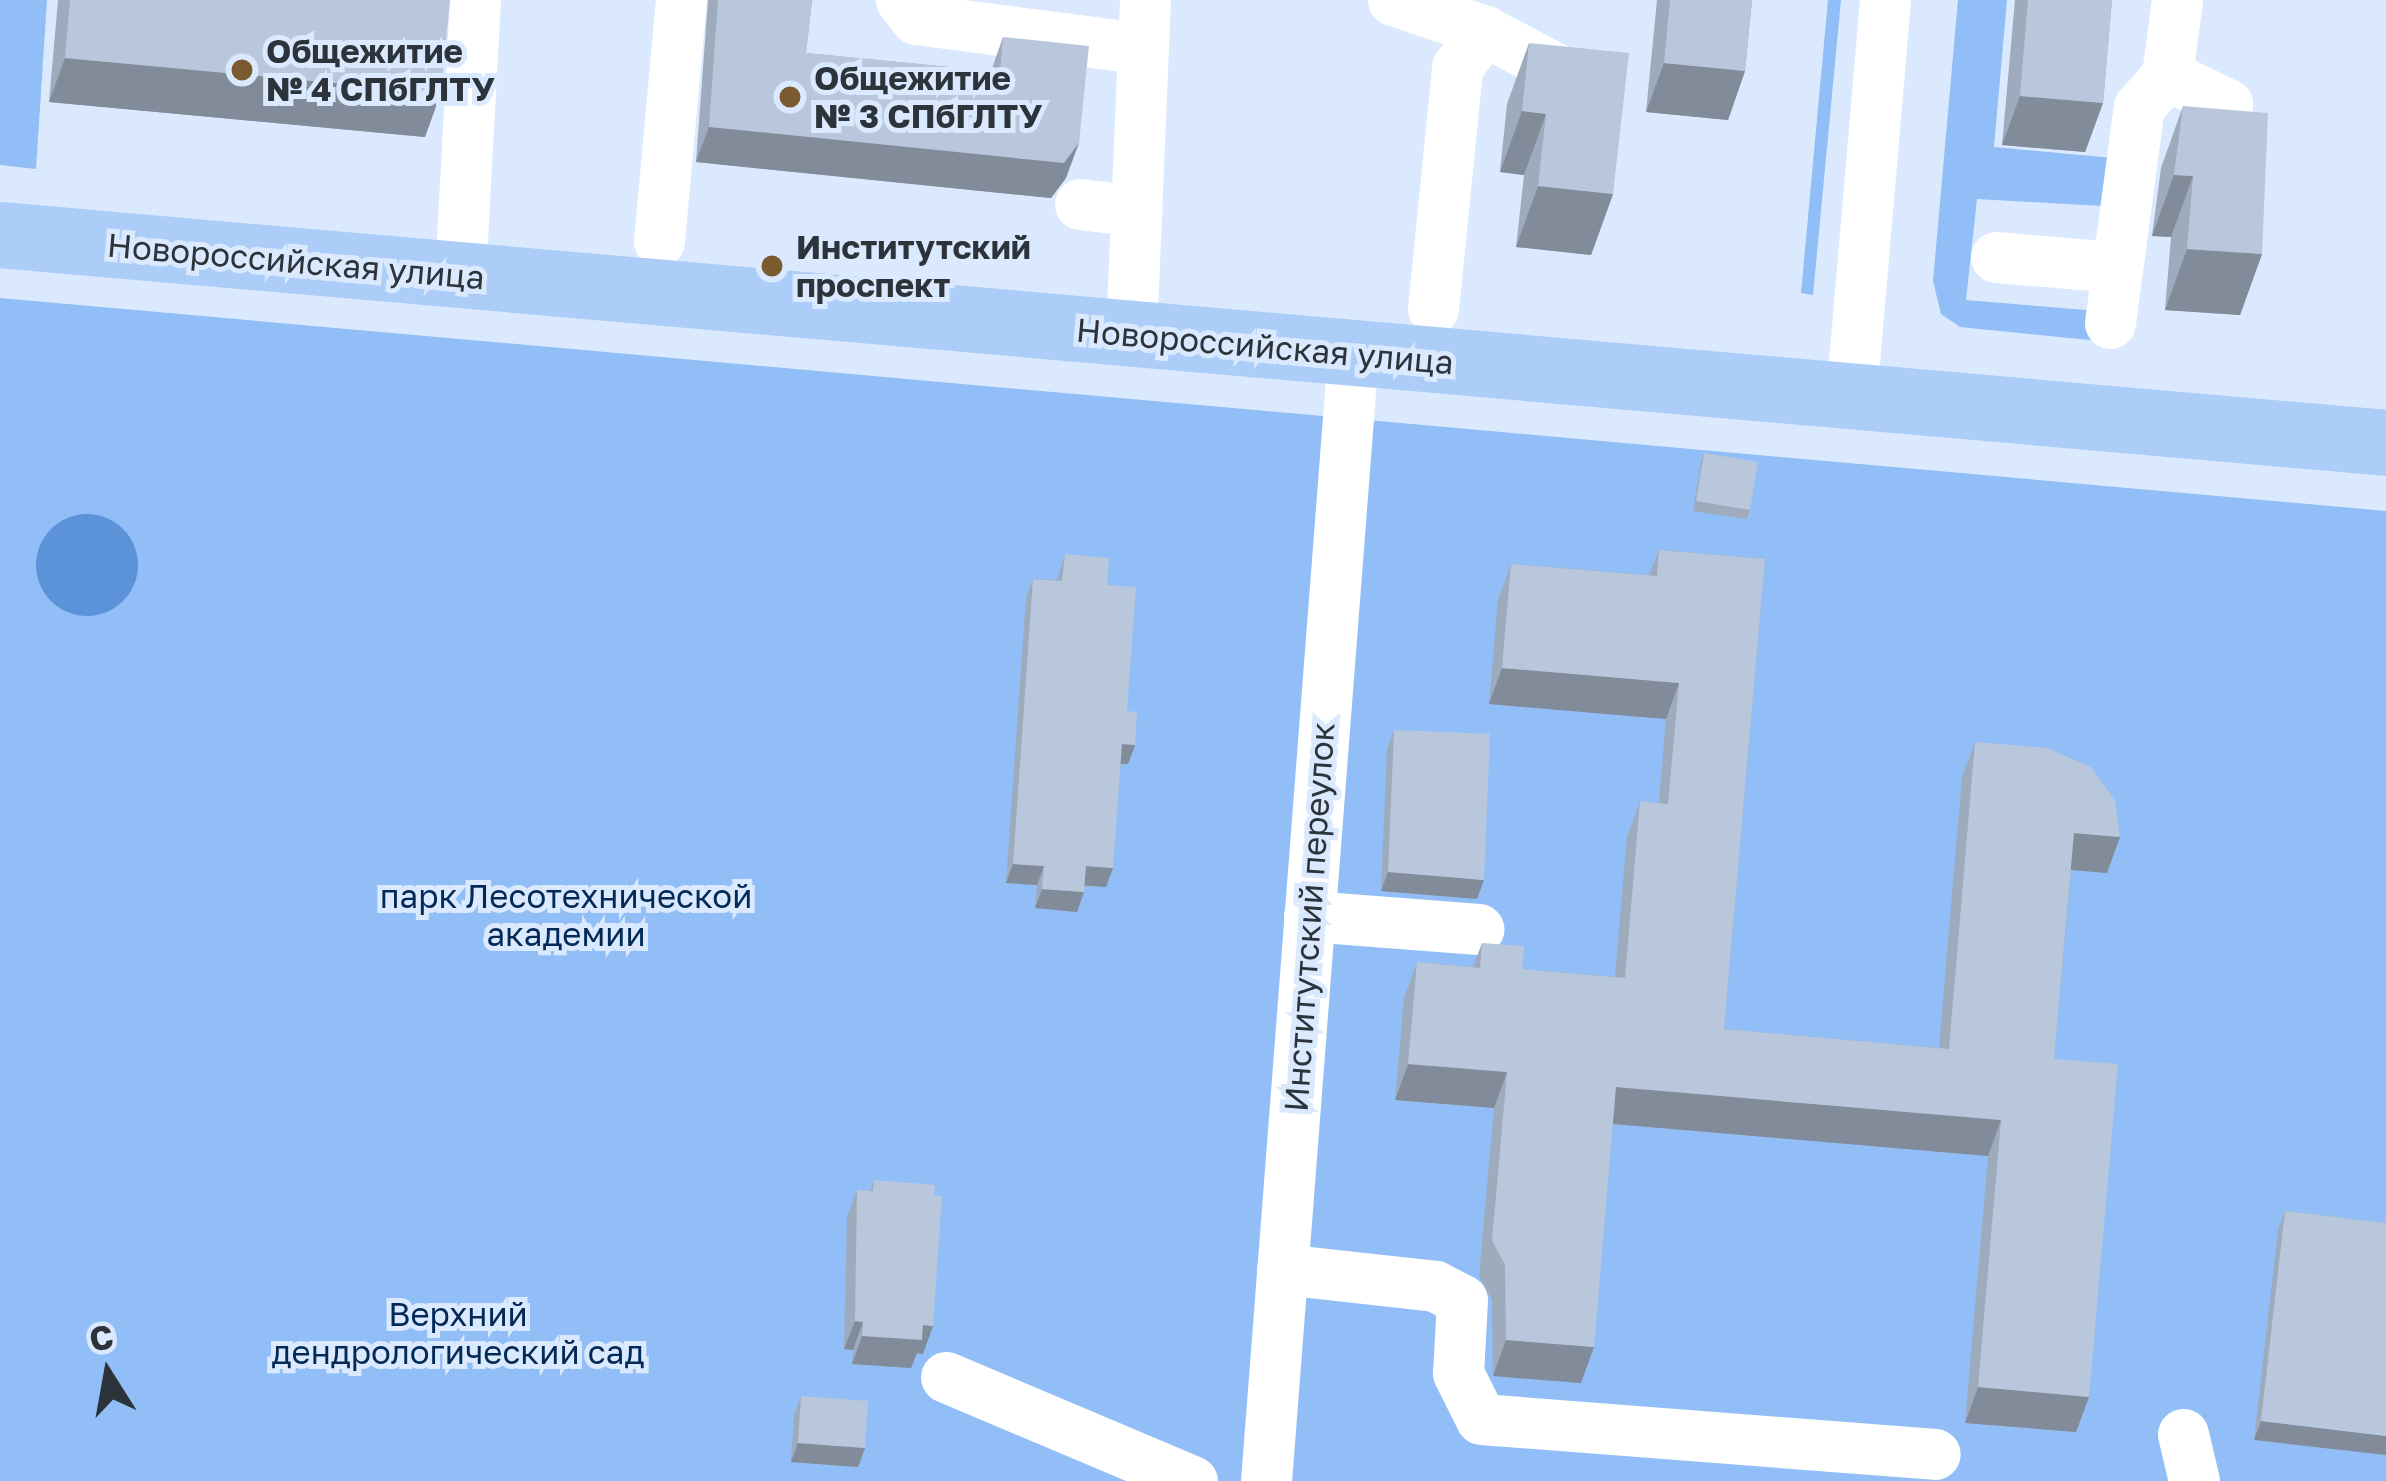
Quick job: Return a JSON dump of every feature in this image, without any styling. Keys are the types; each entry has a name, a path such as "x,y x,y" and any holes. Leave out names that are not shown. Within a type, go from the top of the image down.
{"main road":[{"name":"Новороссийская улица","path":"0,236 2386,442"}],"street":[{"path":"460,276 475,0"},
{"path":"659,242 681,0"},
{"path":"901,0 916,19 1115,45"},
{"path":"1131,334 1145,0"},
{"path":"1393,0 1484,31 1566,74"},
{"path":"1851,398 1885,0"},
{"path":"2110,323 2139,107 2167,75 2177,0"},
{"path":"1432,309 1457,67 1484,31"},
{"path":"2167,75 2227,104"},
{"path":"1081,204 1137,211"},
{"path":"1996,257 2115,267"},
{"name":"Институтский переулок","path":"1267,1481 1353,354"},
{"path":"1310,916 1479,929"},
{"path":"1282,1269 1435,1286 1462,1300 1458,1373 1481,1419 1935,1454"},
{"path":"946,1377 1192,1481"}],"green space":[{"path":"0,0 47,0 36,169 0,165"},
{"path":"1828,0 1841,0 1813,295 1801,293"},
{"path":"1958,0 2007,0 1994,147 2124,159 2120,207 1977,199 1966,300 2086,310 2109,342 1960,327 1941,314 1933,281"},
{"name":"парк Лесотехнической академии","path":"0,298 2386,511 2386,1481 0,1481"}],"shaded area":[{"path":"87,514 106,518 123,529 134,546 138,565 134,584 123,601 106,612 87,616 68,612 51,601 40,584 36,565 40,546 51,529 68,518"}],"building":[{"path":"70,0 450,0 441,93 65,58"},
{"name":"Общежитие № 3 СПбГЛТУ","path":"718,0 812,0 806,53 1000,72 1003,37 1089,46 1079,143 1064,163 709,127"},
{"path":"1670,0 1752,0 1745,71 1664,63"},
{"path":"2028,0 2112,0 2103,103 2020,96"},
{"path":"1529,43 1629,53 1613,194 1538,186 1546,114 1522,111"},
{"path":"2183,106 2268,113 2262,254 2187,249 2193,176 2174,175"},
{"path":"1704,453 1758,462 1750,510 1696,501"},
{"path":"1659,550 1765,559 1724,1029 1949,1049 1975,742 2048,748 2092,768 2115,801 2120,837 2074,833 2054,1059 2118,1064 2089,1397 1978,1387 2001,1120 1616,1087 1594,1347 1506,1340 1505,1265 1492,1240 1507,1072 1408,1064 1417,962 1480,968 1482,943 1524,946 1522,969 1625,978 1640,801 1668,804 1679,683 1502,668 1511,564 1657,576"},
{"path":"1065,554 1109,558 1107,585 1136,587 1127,711 1137,712 1135,745 1122,744 1113,868 1086,866 1084,892 1042,889 1044,866 1013,864 1033,579 1062,581"},
{"path":"1394,730 1490,734 1484,880 1388,872"},
{"path":"874,1180 935,1185 934,1195 942,1196 933,1326 923,1325 922,1340 862,1336 863,1322 855,1321 857,1190 873,1191"},
{"path":"2285,1211 2386,1223 2386,1436 2261,1421"},
{"path":"801,1396 868,1401 865,1448 798,1443"}],"place":[{"name":"Общежитие № 4 СПбГЛТУ","path":"242,70"},
{"name":"Общежитие № 3 СПбГЛТУ","path":"790,97"},
{"name":"Институтский проспект","path":"772,266"}],"park label":[{"name":"Верхний дендрологический сад","path":"458,1333"}]}
